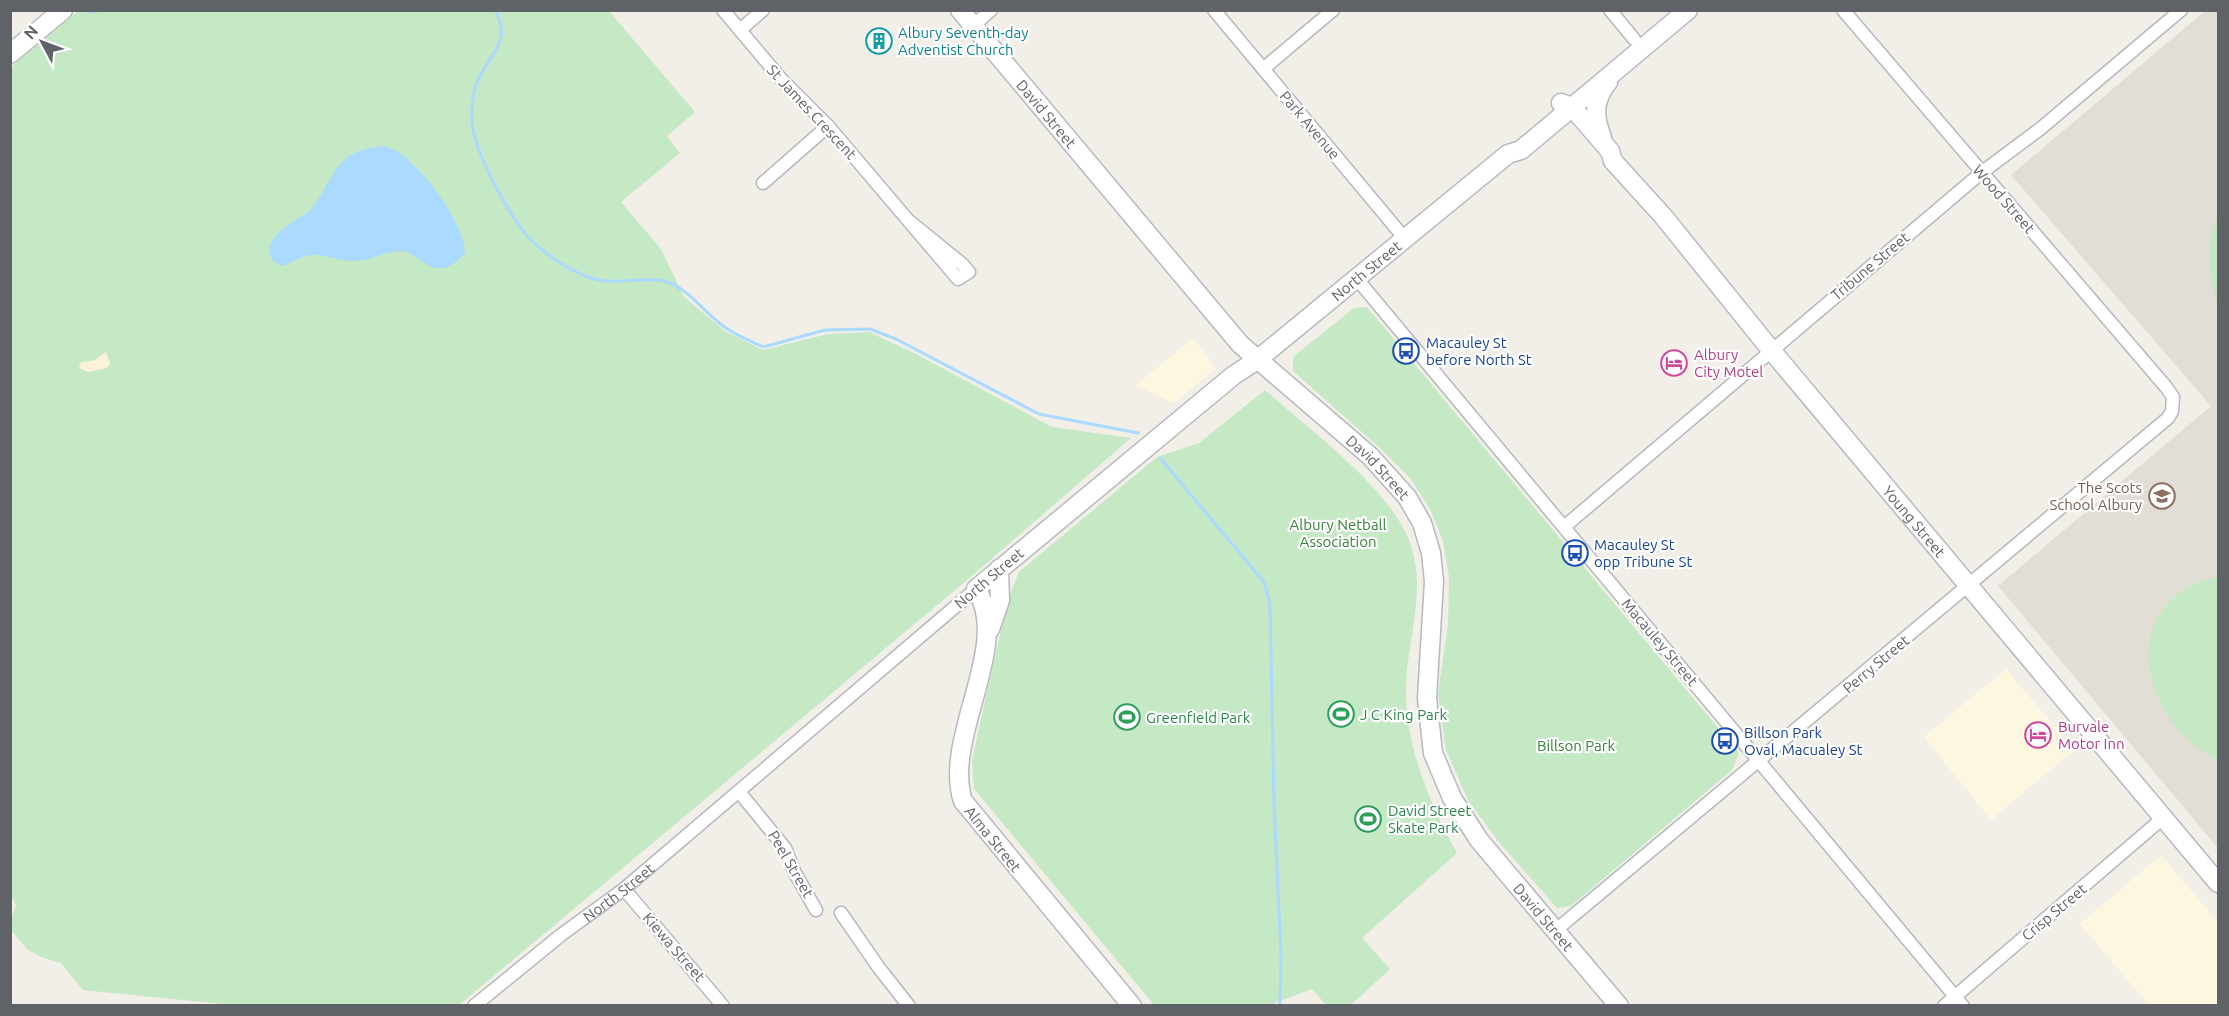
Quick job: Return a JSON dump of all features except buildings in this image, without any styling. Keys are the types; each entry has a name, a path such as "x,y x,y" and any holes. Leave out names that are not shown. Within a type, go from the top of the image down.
{"main road":[{"path":"10,54 63,10"},
{"name":"David Street","path":"960,10 1240,344 1370,456 1397,484 1415,510 1431,553 1434,581 1427,698 1433,753 1452,798 1471,829 1619,1005"},
{"name":"North Street","path":"976,588 1234,375 1257,360 1406,240 1508,154 1521,150 1634,39 1669,10"},
{"name":"North Street","path":"1565,108 1616,70 1688,10"},
{"path":"1611,156 1598,127 1595,111 1601,90 1616,70"},
{"name":"Young Street","path":"1565,108 1611,156 1663,216 1771,350 2218,883"},
{"name":"Alma Street","path":"999,569 999,600 986,636 958,776 963,801 1132,1005"},
{"name":"Alma Street","path":"976,588 985,606 986,636"}],"street":[{"name":"St James Crescent","path":"723,10 782,80 809,104 909,221 969,272 958,279"},
{"path":"740,30 763,10"},
{"path":"973,26 991,10"},
{"name":"Park Avenue","path":"1214,10 1406,240"},
{"path":"1263,69 1333,10"},
{"path":"1610,10 1634,39"},
{"name":"Wood Street","path":"1843,10 2166,387"},
{"name":"Tribune Street","path":"1564,527 1981,173 2040,129 2181,10"},
{"path":"763,183 828,126"},
{"name":"Macauley Street","path":"1357,279 1959,1001"},
{"name":"Perry Street","path":"1556,930 2168,418 2174,405 2173,397 2166,387"},
{"name":"North Street","path":"474,1005 561,935 624,889 740,793 976,588"},
{"name":"Peel Street","path":"740,793 784,848 816,910"},
{"name":"Crisp Street","path":"1944,1005 1959,1001 2163,818"},
{"name":"Kiewa Street","path":"624,889 723,1005"},
{"path":"841,913 879,968 909,1005"}],"shaded area":[{"name":"The Scots School Albury","path":"2205,11 2218,11 2218,848 1998,586 2211,406 2011,175"},
{"path":"1193,338 1216,368 1174,403 1136,385"},
{"path":"2006,669 2074,750 1991,820 1924,737"},
{"path":"2161,855 2218,922 2218,1005 2149,1005 2080,924"}],"green space":[{"path":"78,11 609,11 695,112 667,136 680,153 621,202 661,249 684,297 725,331 763,350 828,334 869,332 916,354 1052,427 1131,438 966,581 459,1005 243,1006 83,990 61,963 28,950 11,930 10,921 16,906 10,892 11,67"},
{"path":"2218,216 2218,306 2212,283 2209,249"},
{"name":"Billson Park","path":"1367,307 1739,753 1732,770 1571,906 1557,908 1498,841 1468,800 1446,750 1438,694 1448,624 1449,577 1443,541 1431,511 1411,479 1380,448 1293,371 1293,357 1354,308"},
{"name":"Albury Netball Association","path":"1265,390 1366,479 1384,499 1409,540 1415,559 1417,598 1407,675 1407,715 1415,756 1422,777 1457,853 1362,938 1390,969 1351,1005 1326,1005 1312,989 1270,1005 1154,1005 974,789 972,760 1007,602 1019,572 1157,457 1199,443"},
{"path":"2218,576 2218,760 2191,742 2170,718 2156,691 2149,663 2151,635 2163,610 2185,590"}],"sand":[{"path":"106,352 110,363 107,368 88,372 79,368 81,362 95,360"}],"water":[{"path":"383,146 409,160 436,190 457,225 465,253 444,268 428,265 407,252 400,251 360,261 312,255 282,266 273,261 269,251 275,237 285,227 310,210 342,163 356,152"}],"waterway":[{"path":"90,12 103,10"},
{"path":"495,10 500,22 500,41 480,75 475,89 472,112 474,134 495,185 514,218 533,242 560,263 576,272 600,280 655,280 673,284 726,328 763,347 825,330 870,329 896,339 1039,414 1138,433"},
{"path":"1160,458 1264,582 1270,604 1274,804 1281,953 1280,1006"}],"place":[{"name":"Albury Seventh-day Adventist Church","path":"879,41"},
{"name":"Macauley St before North St","path":"1406,351"},
{"name":"Albury City Motel","path":"1674,363"},
{"name":"The Scots School Albury","path":"2162,496"},
{"name":"Macauley St opp Tribune St","path":"1575,553"},
{"name":"J C King Park","path":"1341,714"},
{"name":"Greenfield Park","path":"1127,717"},
{"name":"Burvale Motor Inn","path":"2038,735"},
{"name":"Billson Park Oval, Macualey St","path":"1725,741"},
{"name":"David Street Skate Park","path":"1368,819"}]}
